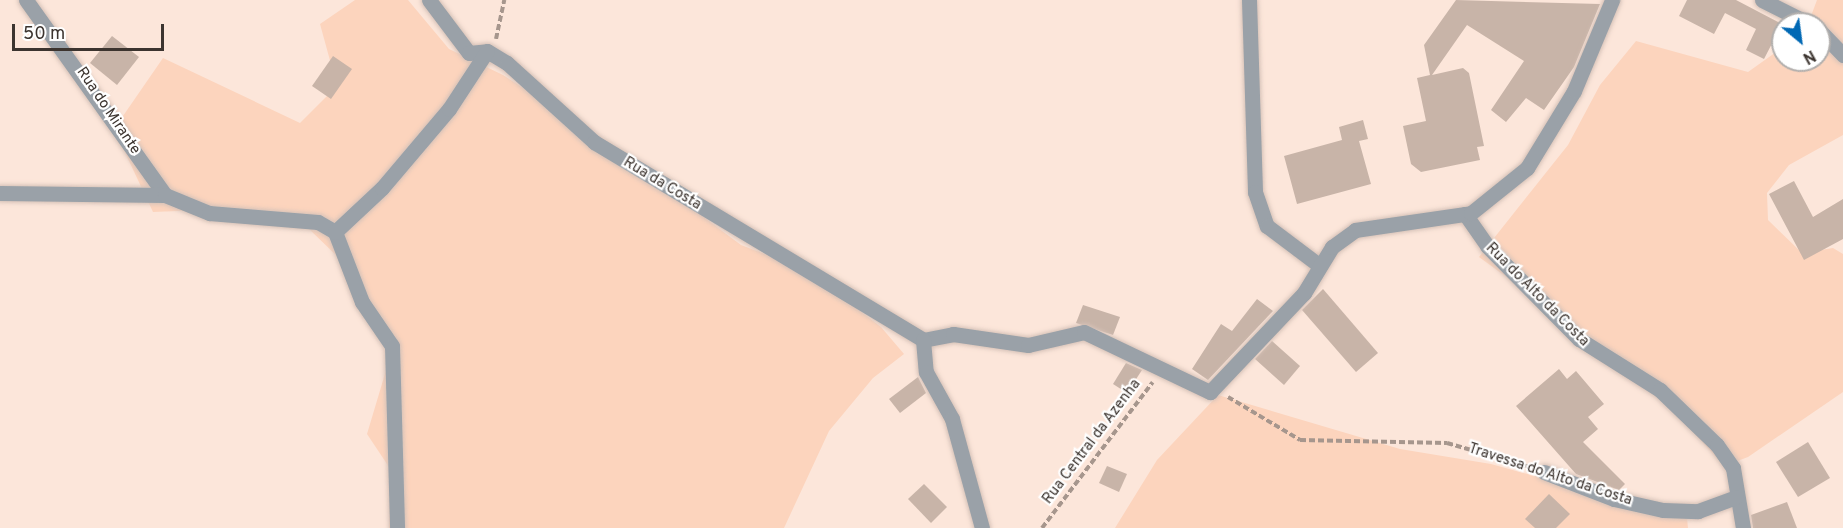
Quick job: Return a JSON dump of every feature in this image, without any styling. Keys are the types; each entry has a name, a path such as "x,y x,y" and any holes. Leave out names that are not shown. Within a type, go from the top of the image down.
{"street":[{"name":"Rua do Mirante","path":"26,0 165,195"},
{"name":"Rua da Costa","path":"429,0 469,53 487,51 594,142 660,186 814,271 879,318 923,340"},
{"path":"1249,0 1255,192 1267,226 1320,266"},
{"path":"982,528 952,419 926,372 923,340 953,334 1028,345 1084,332 1210,392 1304,293 1332,247 1355,231 1464,214 1527,168 1574,91 1612,0"},
{"path":"1762,0 1786,12"},
{"path":"1831,42 1843,55"},
{"path":"335,232 382,188 449,109 487,51"},
{"path":"0,193 165,195 209,213 318,222 335,232 362,302 392,346 397,528"},
{"name":"Rua do Alto da Costa","path":"1464,214 1487,246 1579,339 1660,390 1718,445 1733,468 1736,497 1743,528"},
{"name":"Travessa do Alto da Costa","path":"1544,472 1614,499 1662,510 1698,510 1736,497"}],"path":[{"path":"487,51 501,26 504,0"},
{"name":"Rua Central da Azenha","path":"1042,528 1161,369"},
{"name":"Travessa do Alto da Costa","path":"1210,392 1229,397 1300,440 1447,443 1544,472"}],"shaded area":[{"path":"355,0 408,0 449,49 503,75 580,125 741,245 805,269 881,327 904,354 873,378 829,431 784,528 389,528 389,467 367,434 393,347 340,259 306,226 203,210 153,212 114,129 163,58 300,123 337,86 320,24"},
{"path":"1817,0 1843,0 1843,135 1789,165 1767,193 1768,220 1802,253 1833,248 1843,254 1843,392 1748,457 1724,466 1642,376 1479,257 1568,145 1600,85 1636,41 1748,72 1771,56 1771,72 1831,72 1831,12 1812,12"},
{"path":"1218,395 1400,449 1491,464 1687,518 1688,528 1115,528 1157,460"}],"building":[{"path":"1456,0 1600,4 1574,67 1544,110 1526,98 1506,122 1491,110 1524,61 1467,25 1432,75 1463,68 1469,73 1484,146 1477,147 1480,160 1421,172 1411,164 1403,126 1426,121 1417,78 1430,75 1424,45"},
{"path":"1687,0 1736,0 1771,18 1771,45 1764,59 1746,50 1756,29 1725,13 1714,34 1679,16"},
{"path":"112,36 139,57 117,85 90,63"},
{"path":"333,56 352,69 331,99 312,86"},
{"path":"1363,120 1368,139 1359,141 1371,184 1297,204 1284,156 1342,140 1339,127"},
{"path":"1794,181 1813,217 1843,199 1843,239 1804,260 1769,194"},
{"path":"1323,289 1378,353 1356,372 1302,310"},
{"path":"1257,299 1273,311 1208,380 1192,369 1221,324 1232,331"},
{"path":"1083,305 1120,317 1113,335 1076,323"},
{"path":"1272,341 1300,366 1284,385 1255,359"},
{"path":"1126,363 1142,370 1127,393 1113,384"},
{"path":"1559,369 1567,379 1576,371 1604,404 1588,417 1598,429 1583,442 1625,484 1619,490 1576,474 1516,406"},
{"path":"918,377 926,393 900,413 889,399"},
{"path":"1808,442 1830,478 1798,497 1776,462"},
{"path":"1107,466 1127,474 1119,492 1099,483"},
{"path":"924,484 947,507 931,523 908,499"},
{"path":"1549,494 1570,514 1556,528 1535,528 1525,519"},
{"path":"1787,502 1797,528 1753,528 1751,515"}]}
